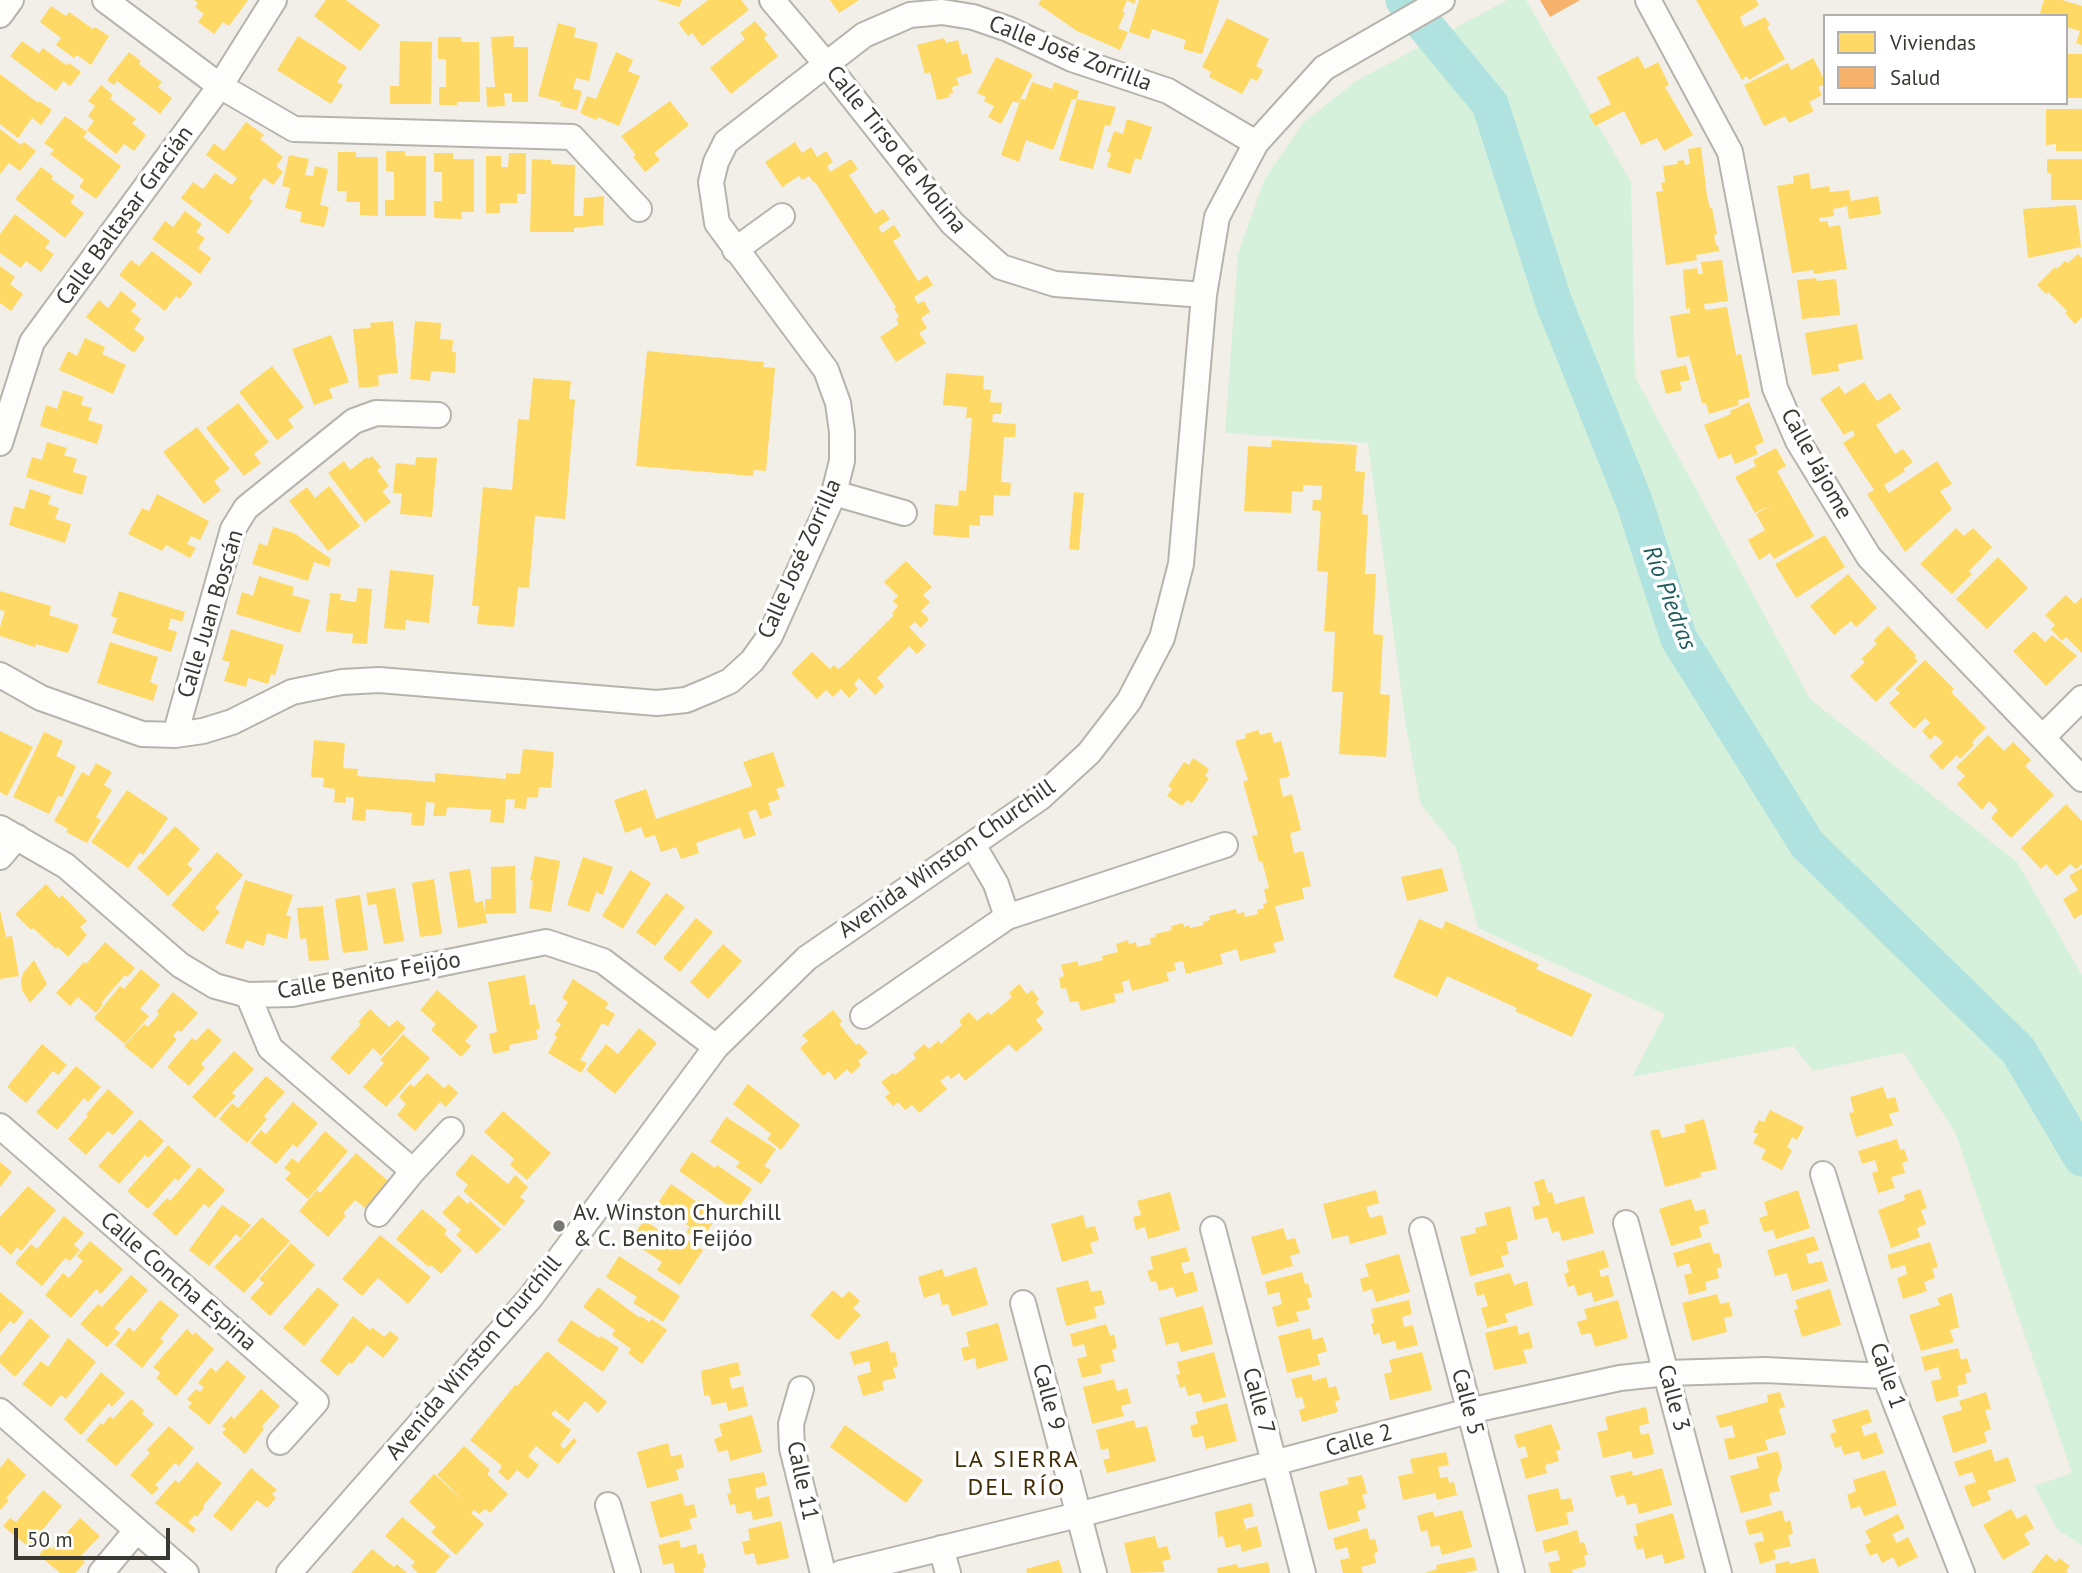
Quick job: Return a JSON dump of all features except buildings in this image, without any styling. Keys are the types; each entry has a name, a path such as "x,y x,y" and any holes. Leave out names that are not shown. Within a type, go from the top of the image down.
{"street":[{"path":"0,15 11,0"},
{"path":"105,0 220,86 294,129 572,137 639,209"},
{"name":"Calle Baltasar Gracián","path":"0,443 32,342 220,86 274,0"},
{"name":"Calle Tirso de Molina","path":"772,0 952,223 1001,267 1055,284 1204,295"},
{"name":"Avenida Winston Churchill","path":"289,1573 531,1297 716,1047 807,958 1041,797 1089,753 1129,701 1162,638 1181,564 1204,295 1217,218 1255,143 1325,68 1442,0"},
{"name":"Calle Jájome","path":"1648,0 1730,152 1775,388 1798,441 1869,557 2082,779"},
{"name":"Calle José Zorrilla","path":"0,675 41,698 142,734 175,735 203,731 232,722 292,692 342,682 379,680 657,702 686,699 730,681 752,661 770,635 834,493 842,461 842,432 838,403 826,370 717,223 712,204 711,182 726,142 864,35 910,15 942,12 973,17 1008,29 1072,59 1168,91 1255,143"},
{"path":"735,250 782,216"},
{"name":"Calle Juan Boscán","path":"175,735 233,529 246,508 354,421 376,412 439,415"},
{"path":"834,493 904,513"},
{"path":"2043,737 2082,698"},
{"path":"0,857 8,833"},
{"name":"Calle Benito Feijóo","path":"8,833 66,866 180,965 215,986 248,995 292,994 546,942 603,961 716,1047"},
{"path":"973,845 996,884 1007,917"},
{"path":"863,1016 1007,917 1225,845"},
{"path":"248,995 271,1048 413,1171"},
{"name":"Calle Concha Espina","path":"0,1126 316,1402 280,1443"},
{"path":"378,1214 451,1130"},
{"name":"Calle 1","path":"1823,1174 1885,1376 1962,1573"},
{"name":"Calle 3","path":"1626,1223 1719,1573"},
{"name":"Calle 7","path":"1213,1229 1303,1573"},
{"name":"Calle 5","path":"1422,1230 1512,1573"},
{"name":"Calle 9","path":"1023,1303 1094,1573"},
{"name":"Calle 2","path":"841,1573 1078,1515 1469,1411 1620,1378 1667,1373 1765,1370 1885,1376"},
{"name":"Calle 11","path":"801,1389 791,1424 792,1448 823,1573"},
{"path":"0,1411 186,1573"},
{"path":"608,1505 628,1573"},
{"path":"101,1573 136,1531"},
{"path":"941,1548 948,1573"}],"green space":[{"path":"1507,0 1526,0 1631,182 1635,377 1810,699 2017,862 2082,975 2082,1545 2058,1530 2034,1486 2072,1473 1955,1132 1903,1052 1813,1071 1793,1046 1632,1077 1665,1014 1478,928 1456,848 1421,805 1406,727 1368,443 1225,433 1238,254 1264,180 1303,123 1356,81"}],"waterway":[{"name":"Río Piedras","path":"1404,0 1490,104 1554,303 1634,501 1679,639 1807,844 2018,1050 2082,1158"}],"place":[{"name":"Av. Winston Churchill & C. Benito Feijóo","path":"559,1226"}],"district":[{"name":"LA SIERRA DEL RÍO","path":"1017,1474"}]}
